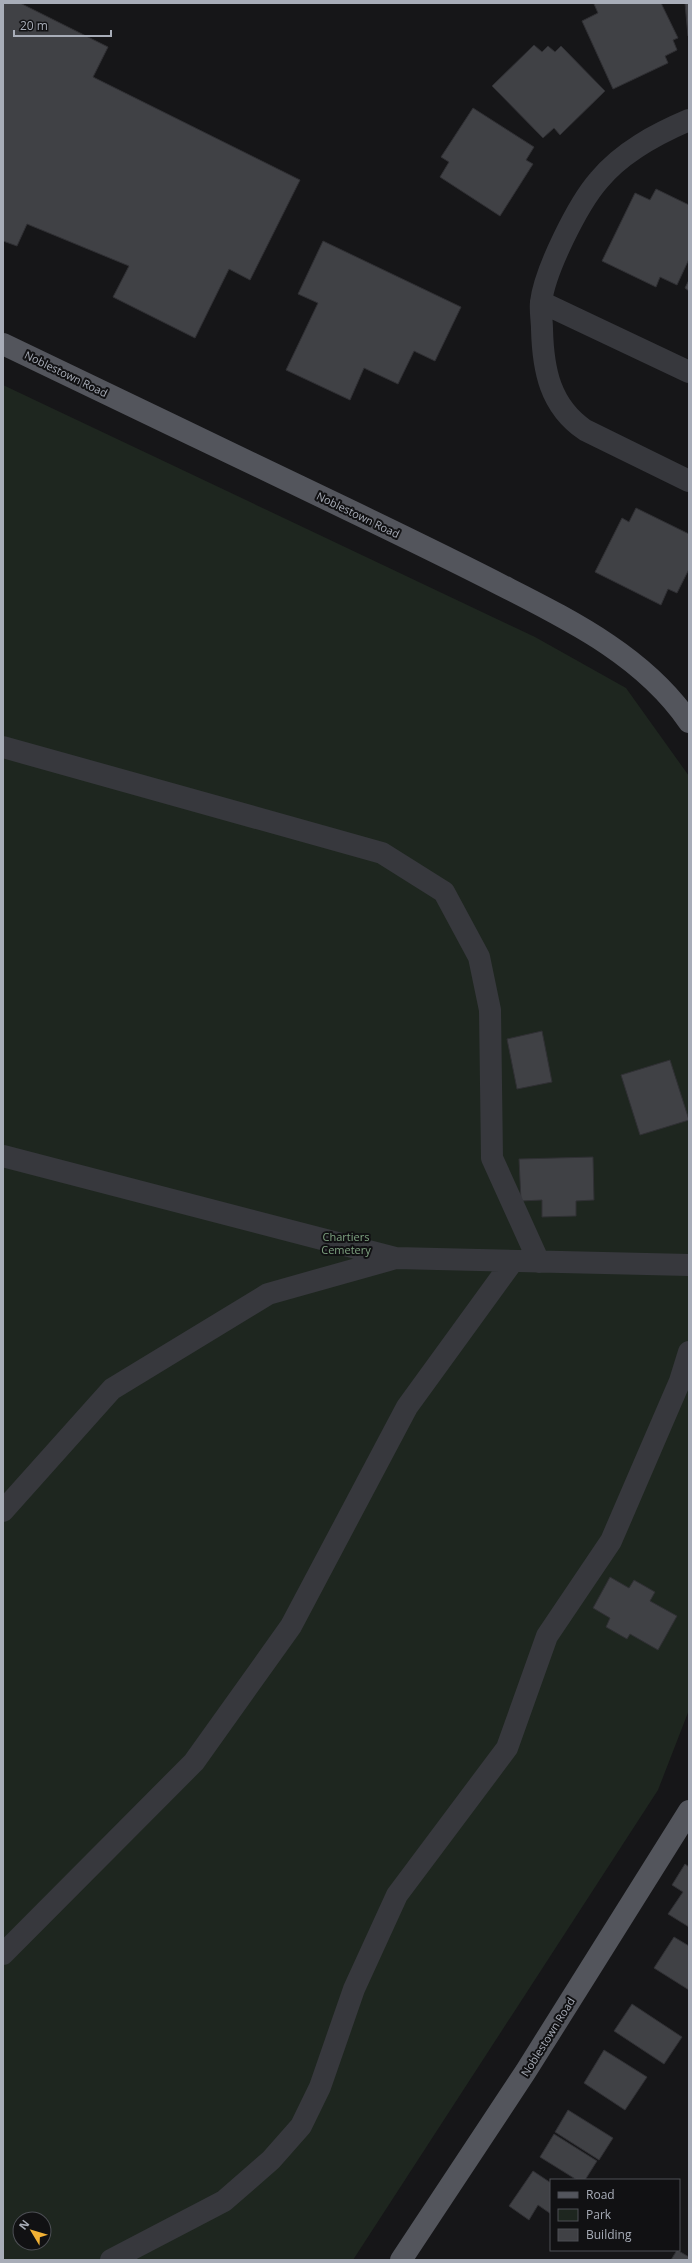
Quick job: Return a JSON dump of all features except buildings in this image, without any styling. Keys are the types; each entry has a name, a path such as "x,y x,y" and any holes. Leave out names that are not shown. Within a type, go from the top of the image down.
{"main road":[{"name":"Noblestown Road","path":"3,344 468,568 561,616 605,643 644,672 678,706 689,722"},
{"name":"Noblestown Road","path":"401,2260 526,2071 689,1811"}],"lane":[{"path":"689,120 656,135 621,159 599,179 577,211 558,251 541,302 543,347 550,387 572,421 585,430 689,481"},
{"path":"541,302 689,372"},
{"path":"3,747 382,852 444,892 479,957 490,1010 492,1158 539,1262"},
{"path":"3,1156 396,1258 689,1265"},
{"path":"3,1511 112,1389 268,1294 396,1258"},
{"path":"3,1954 194,1762 290,1626 407,1407 513,1261"},
{"path":"111,2260 224,2201 271,2160 301,2126 320,2088 354,1989 396,1895 507,1748 547,1636 611,1541 680,1381 689,1352"}],"green space":[{"name":"Chartiers Cemetery","path":"3,385 535,637 626,688 689,776 689,1710 658,1790 353,2260 3,2260"}]}
